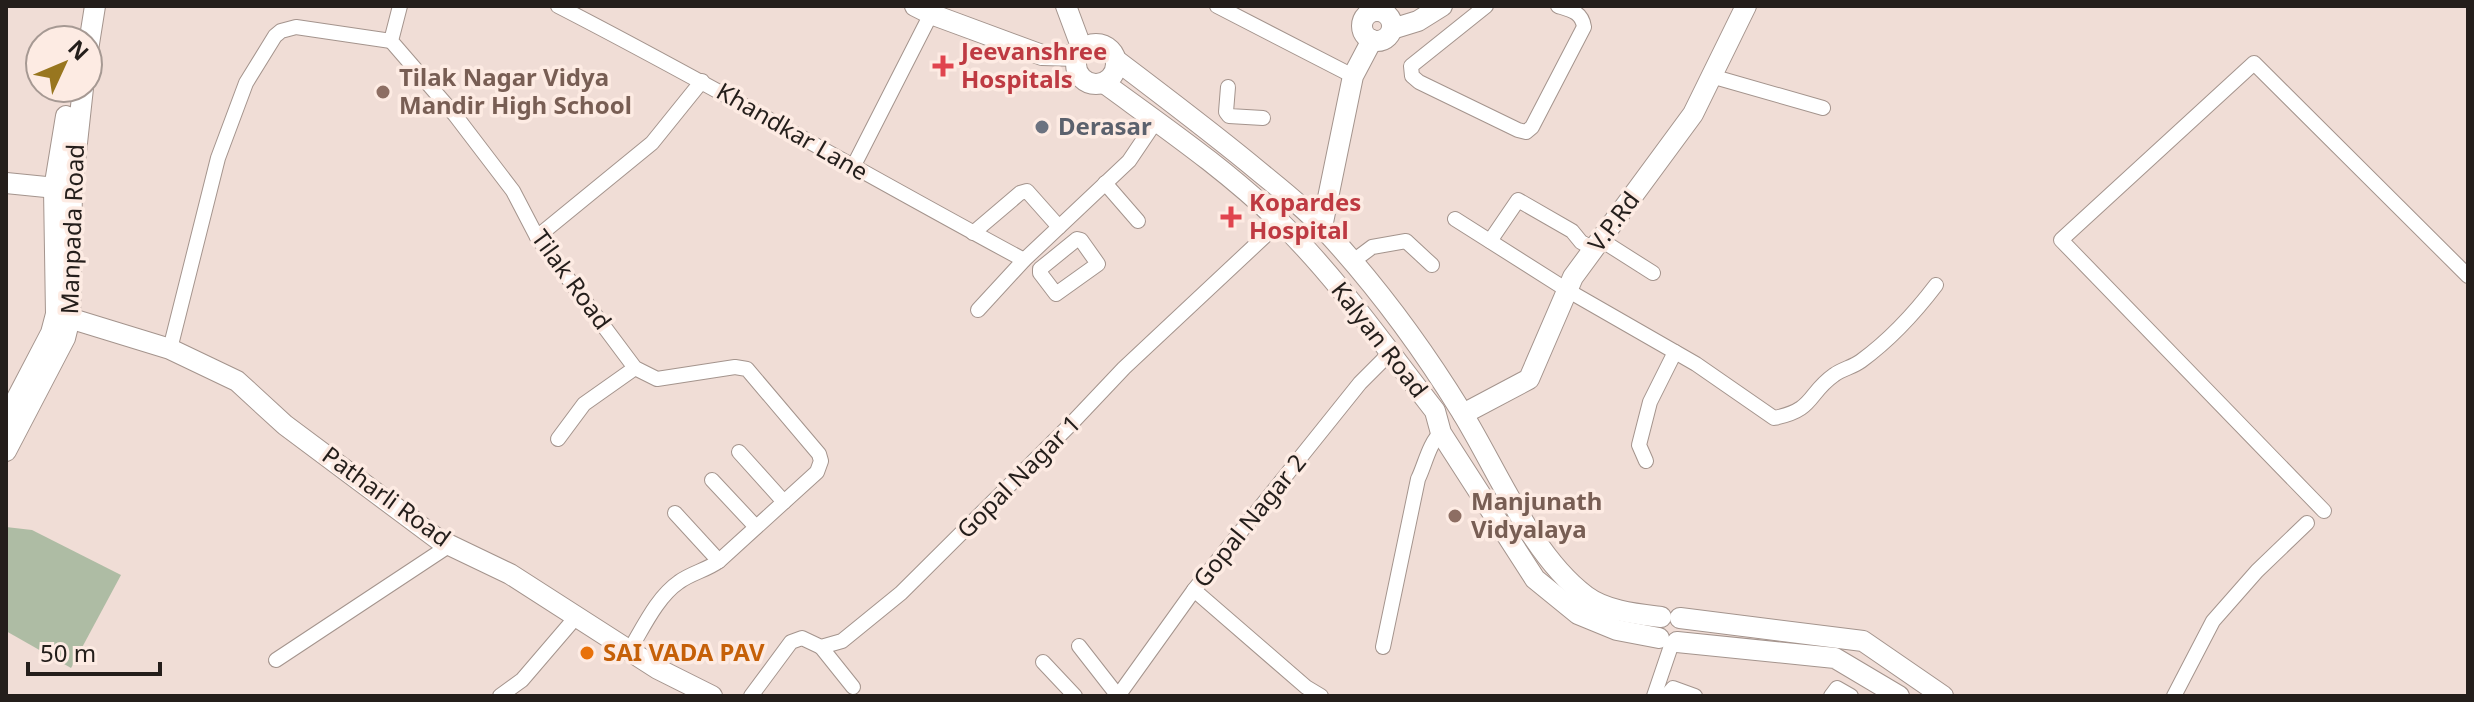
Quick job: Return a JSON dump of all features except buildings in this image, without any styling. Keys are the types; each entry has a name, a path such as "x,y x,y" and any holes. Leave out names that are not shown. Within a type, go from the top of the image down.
{"main road":[{"path":"1392,29 1387,14 1378,10 1368,9 1361,25 1364,35 1372,40 1382,40 1392,29 1418,21 1442,6"},
{"name":"V.P.Rd","path":"1463,414 1529,379 1573,277 1693,114 1746,6"},
{"path":"923,10 1042,55 1085,50 1109,48 1116,60 1114,74 1094,82 1076,69 1085,50 1068,11"},
{"path":"1322,227 1353,76 1372,40"},
{"name":"Kalyan Road","path":"1042,55 1094,82 1185,141 1280,222 1339,287 1435,411 1441,433 1535,579 1578,614 1617,630 1669,641 1835,658 1899,696"},
{"name":"Kalyan Road","path":"1116,60 1297,202 1322,227 1410,332 1554,565 1588,598 1632,614 1863,641 1943,696"},
{"name":"Manpada Road","path":"6,451 65,338 63,189 69,104"},
{"name":"Manpada Road","path":"63,189 80,104"},
{"path":"6,183 63,189"},
{"name":"Patharli Road","path":"63,316 170,349 237,381 285,425 450,545 510,574 658,669 712,696"},
{"name":"Manpada Road","path":"6,419 63,316"},
{"path":"1669,641 1685,630 1671,618"}],"street":[{"path":"170,349 218,158 246,83 275,36 296,27 391,41 400,6"},
{"name":"Khandkar Lane","path":"558,6 702,81 1024,260"},
{"path":"1217,6 1353,76"},
{"path":"1486,6 1411,66 1412,76 1526,132 1532,127 1584,27 1583,19 1575,11 1558,6"},
{"path":"853,167 923,10"},
{"name":"Tilak Road","path":"391,41 455,115 513,191 537,237 635,368"},
{"path":"2324,511 2061,240 2254,63 2468,276"},
{"path":"1711,76 1823,108"},
{"path":"537,237 652,143 702,81"},
{"path":"1228,87 1226,112 1229,116"},
{"path":"1213,134 1229,116"},
{"path":"1229,116 1263,118"},
{"path":"978,310 1024,260 1129,161 1156,121"},
{"path":"1105,183 1138,221"},
{"path":"973,233 1020,193 1027,191 1053,232 1061,252"},
{"path":"1490,241 1518,200 1572,231 1581,242 1597,245 1653,273"},
{"path":"1455,219 1567,290 1675,352 1774,418 1793,414 1810,402 1832,376 1859,363 1911,318 1936,285"},
{"name":"Gopal Nagar 1","path":"751,696 791,642 802,638 821,647 842,641 901,593 1124,368 1280,222"},
{"path":"1352,262 1372,247 1406,241 1432,265"},
{"path":"1646,461 1639,445 1650,402 1675,352"},
{"name":"Gopal Nagar 2","path":"1113,694 1360,383 1390,353"},
{"path":"558,439 584,404 635,368 657,379 735,367 747,369 819,454 821,461 817,472 755,529 709,569 681,579 666,592 629,651"},
{"path":"1383,647 1418,479 1430,456 1434,439 1441,433"},
{"path":"739,452 784,502"},
{"path":"713,484 755,529"},
{"path":"675,513 719,561"},
{"path":"2174,696 2213,621 2257,571 2307,523"},
{"path":"276,660 450,545"},
{"path":"1194,590 1303,692 1321,696"},
{"path":"500,696 522,680 576,617"},
{"path":"1654,696 1669,641"},
{"path":"1079,646 1113,694"},
{"path":"821,647 853,687"},
{"path":"1043,662 1075,696"},
{"path":"1666,696 1673,688 1695,696"},
{"path":"1831,696 1837,688 1851,696"}],"green space":[{"path":"6,527 32,530 121,575 71,668 6,631"}],"place":[{"name":"Jeevanshree Hospitals","path":"943,66"},
{"name":"Tilak Nagar Vidya Mandir High School","path":"383,92"},
{"name":"Derasar","path":"1042,127"},
{"name":"Kopardes Hospital","path":"1231,217"},
{"name":"Manjunath Vidyalaya","path":"1455,516"},
{"name":"SAI VADA PAV","path":"587,653"}]}
